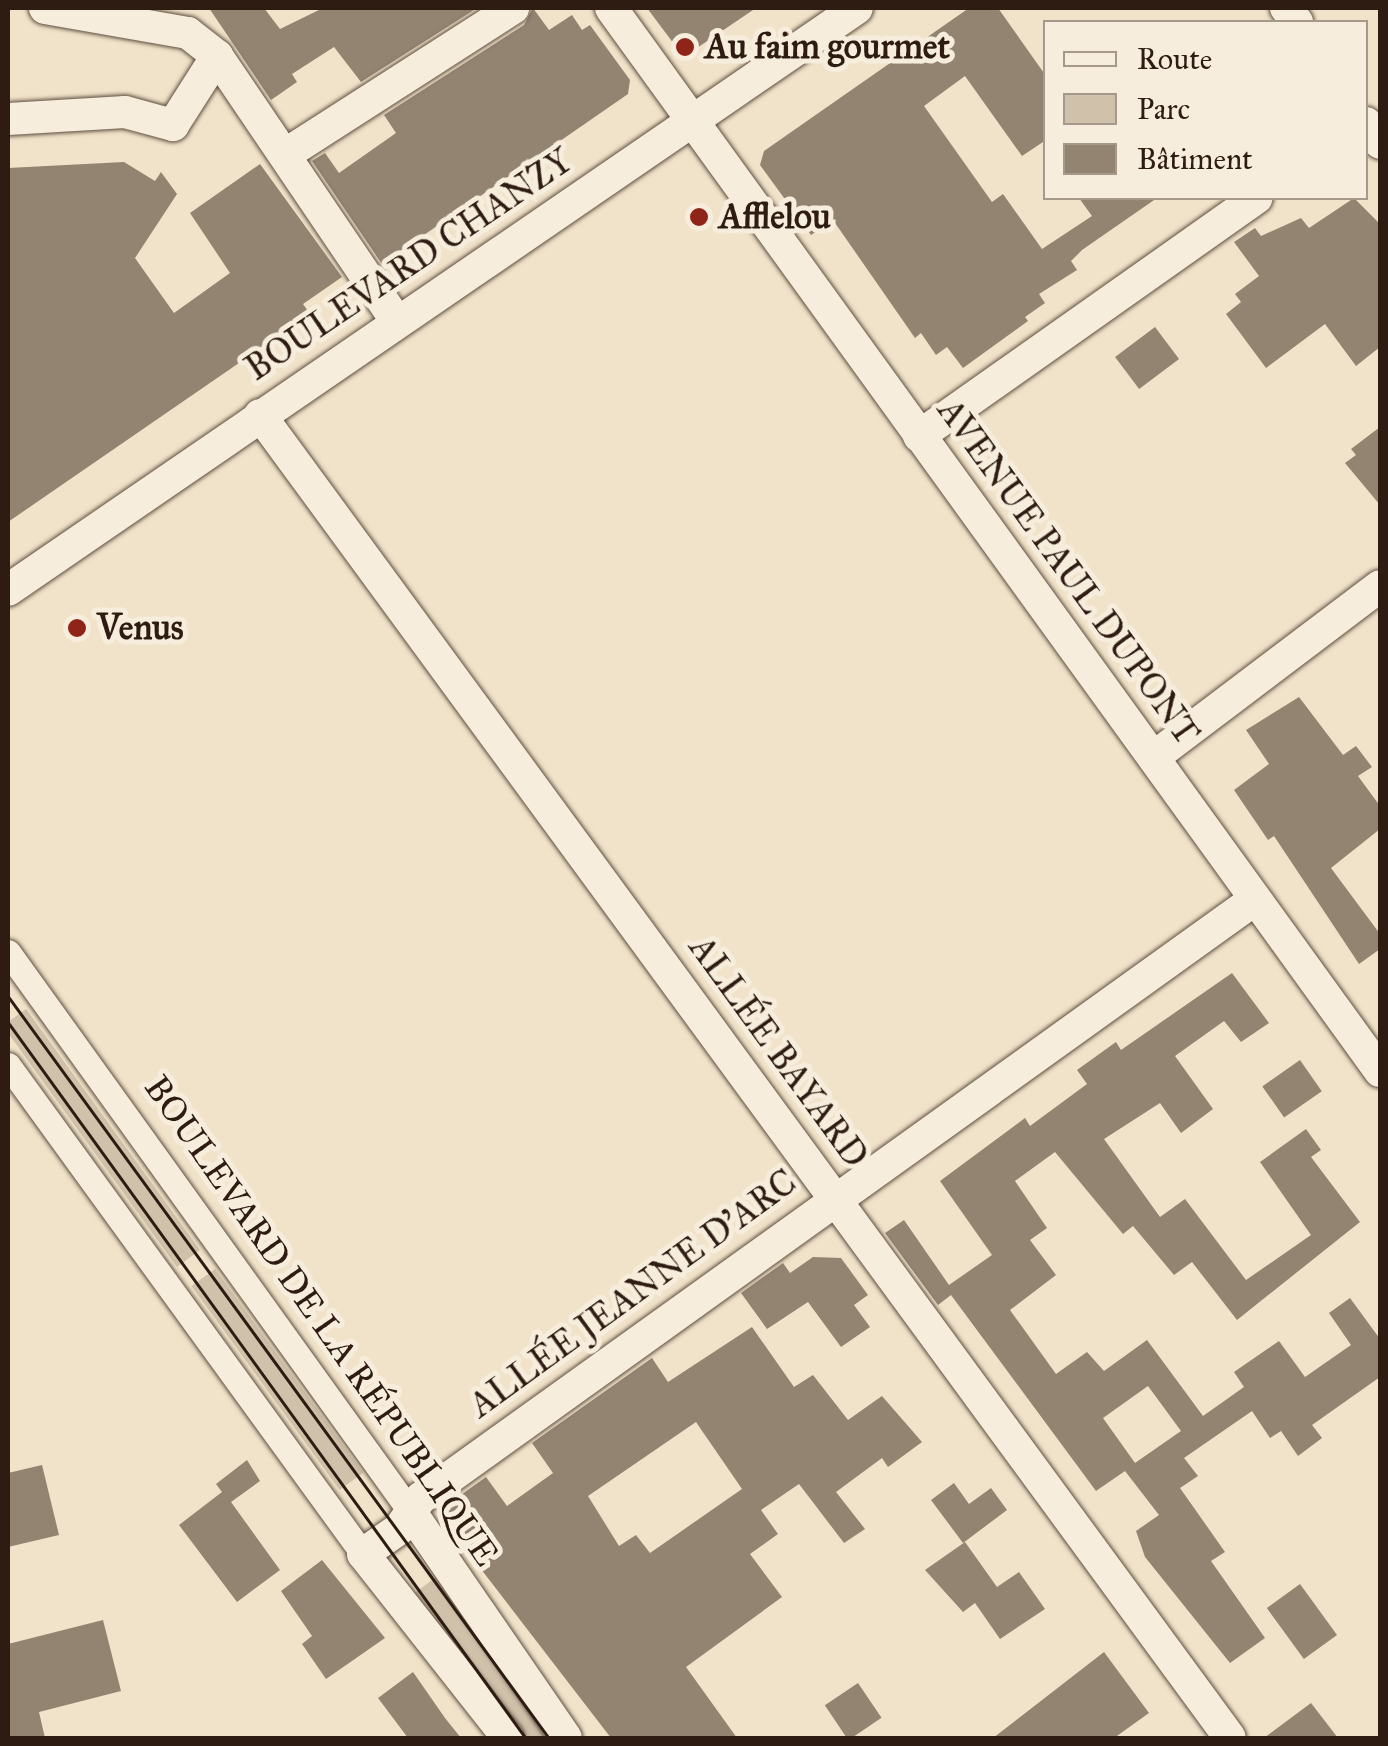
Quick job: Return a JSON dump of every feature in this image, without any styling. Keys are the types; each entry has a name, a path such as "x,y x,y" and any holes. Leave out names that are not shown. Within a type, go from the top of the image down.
{"street":[{"path":"45,8 188,33 217,56 398,322"},
{"path":"286,154 512,8"},
{"name":"AVENUE PAUL DUPONT","path":"611,8 1380,1072"},
{"name":"BOULEVARD CHANZY","path":"8,590 857,8"},
{"path":"8,119 125,112 173,125 217,56"},
{"path":"919,436 1255,200"},
{"name":"ALLÉE BAYARD","path":"260,414 1230,1738"},
{"path":"1154,757 1380,586"},
{"name":"ALLÉE JEANNE D'ARC","path":"363,1554 398,1529 410,1511 834,1197 1254,900"},
{"name":"BOULEVARD DE LA RÉPUBLIQUE","path":"8,952 410,1511 566,1738"},
{"path":"8,1065 363,1554 508,1738"}],"green space":[{"path":"26,1009 200,1250 177,1267 8,1033 8,1022"},
{"path":"215,1269 363,1473 340,1490 192,1286"},
{"path":"444,1571 556,1738 520,1738 408,1598"}],"building":[{"path":"209,8 264,8 280,29 323,8 477,8 361,82 334,47 292,74 297,82 271,100"},
{"path":"533,8 549,30 572,15 582,30 590,25 630,80 628,94 382,264 312,161 325,153 339,173 396,133 384,115 524,25"},
{"path":"647,8 756,8 691,52 677,48"},
{"path":"969,8 998,8 1043,72 1043,142 1022,156 965,76 924,106 992,202 1003,194 1042,249 1092,216 1080,200 1154,200 1082,250 1071,261 1077,270 1039,294 1045,303 1025,317 1028,321 963,368 947,347 936,355 921,333 915,338 833,220 811,235 760,165 764,151"},
{"path":"124,162 155,181 161,172 177,194 135,258 174,313 230,273 190,213 260,164 342,277 303,304 310,314 8,522 8,168"},
{"path":"1351,200 1356,200 1380,224 1380,347 1356,366 1325,324 1266,368 1226,314 1241,302 1235,294 1259,276 1234,242 1255,228 1261,236 1301,218 1309,228"},
{"path":"1155,327 1179,359 1139,389 1115,357"},
{"path":"1380,427 1380,505 1345,463 1356,455 1351,449"},
{"path":"1299,697 1343,755 1356,746 1372,767 1358,776 1380,806 1380,829 1331,868 1380,934 1380,949 1359,964 1274,836 1268,840 1234,790 1269,764 1246,730"},
{"path":"1232,973 1269,1023 1241,1042 1224,1021 1175,1056 1213,1109 1181,1133 1160,1103 1104,1139 1160,1217 1185,1199 1246,1280 1311,1235 1260,1162 1306,1129 1321,1150 1311,1157 1360,1222 1237,1320 1192,1262 1174,1275 1133,1226 1123,1234 1055,1152 1015,1181 1047,1228 1030,1240 1056,1275 1010,1310 1056,1374 1087,1352 1104,1371 1147,1340 1203,1416 1244,1387 1234,1372 1279,1341 1305,1377 1351,1345 1329,1313 1350,1298 1380,1339 1380,1377 1312,1425 1322,1438 1298,1456 1281,1431 1270,1438 1252,1411 1184,1458 1198,1476 1180,1488 1225,1552 1211,1561 1265,1638 1230,1663 1145,1557 1136,1531 1159,1515 1125,1471 1096,1491 951,1295 938,1305 885,1233 904,1220 949,1285 992,1255 940,1181 1025,1118 1030,1126 1087,1084 1077,1070 1116,1042 1121,1050","holes":["1148,1386 1181,1431 1135,1463 1103,1418"]},
{"path":"1300,1060 1322,1091 1284,1118 1262,1086"},
{"path":"813,1257 841,1258 868,1295 854,1305 870,1327 841,1347 808,1302 767,1329 741,1293 783,1263 790,1273"},
{"path":"752,1327 794,1387 813,1375 848,1420 882,1396 922,1442 888,1467 882,1458 836,1492 865,1529 844,1543 799,1484 761,1510 778,1534 750,1554 782,1597 686,1667 737,1738 611,1738 437,1512 486,1477 507,1506 553,1473 532,1443 652,1358 668,1382","holes":["696,1422 742,1489 650,1553 636,1535 619,1546 588,1496"]},
{"path":"247,1460 260,1481 231,1502 280,1570 237,1602 179,1525 222,1492 216,1484"},
{"path":"42,1465 59,1535 8,1547 8,1473"},
{"path":"954,1483 969,1504 991,1488 1007,1510 963,1543 931,1500"},
{"path":"965,1542 997,1587 1019,1572 1045,1609 1000,1639 975,1603 963,1612 925,1570"},
{"path":"322,1560 385,1638 326,1679 302,1644 312,1636 281,1591"},
{"path":"1300,1584 1337,1635 1304,1659 1267,1608"},
{"path":"103,1620 121,1691 39,1712 45,1738 8,1738 8,1644"},
{"path":"1104,1652 1149,1713 1114,1738 993,1738"},
{"path":"413,1672 461,1738 408,1738 378,1698"},
{"path":"858,1683 881,1718 847,1738 825,1705"},
{"path":"1311,1703 1338,1738 1264,1738"}],"tram line":[{"path":"8,996 549,1738"},
{"path":"8,1022 526,1738"}],"place":[{"name":"Au faim gourmet","path":"685,47"},
{"name":"Afflelou","path":"699,217"},
{"name":"Venus","path":"77,628"}]}
